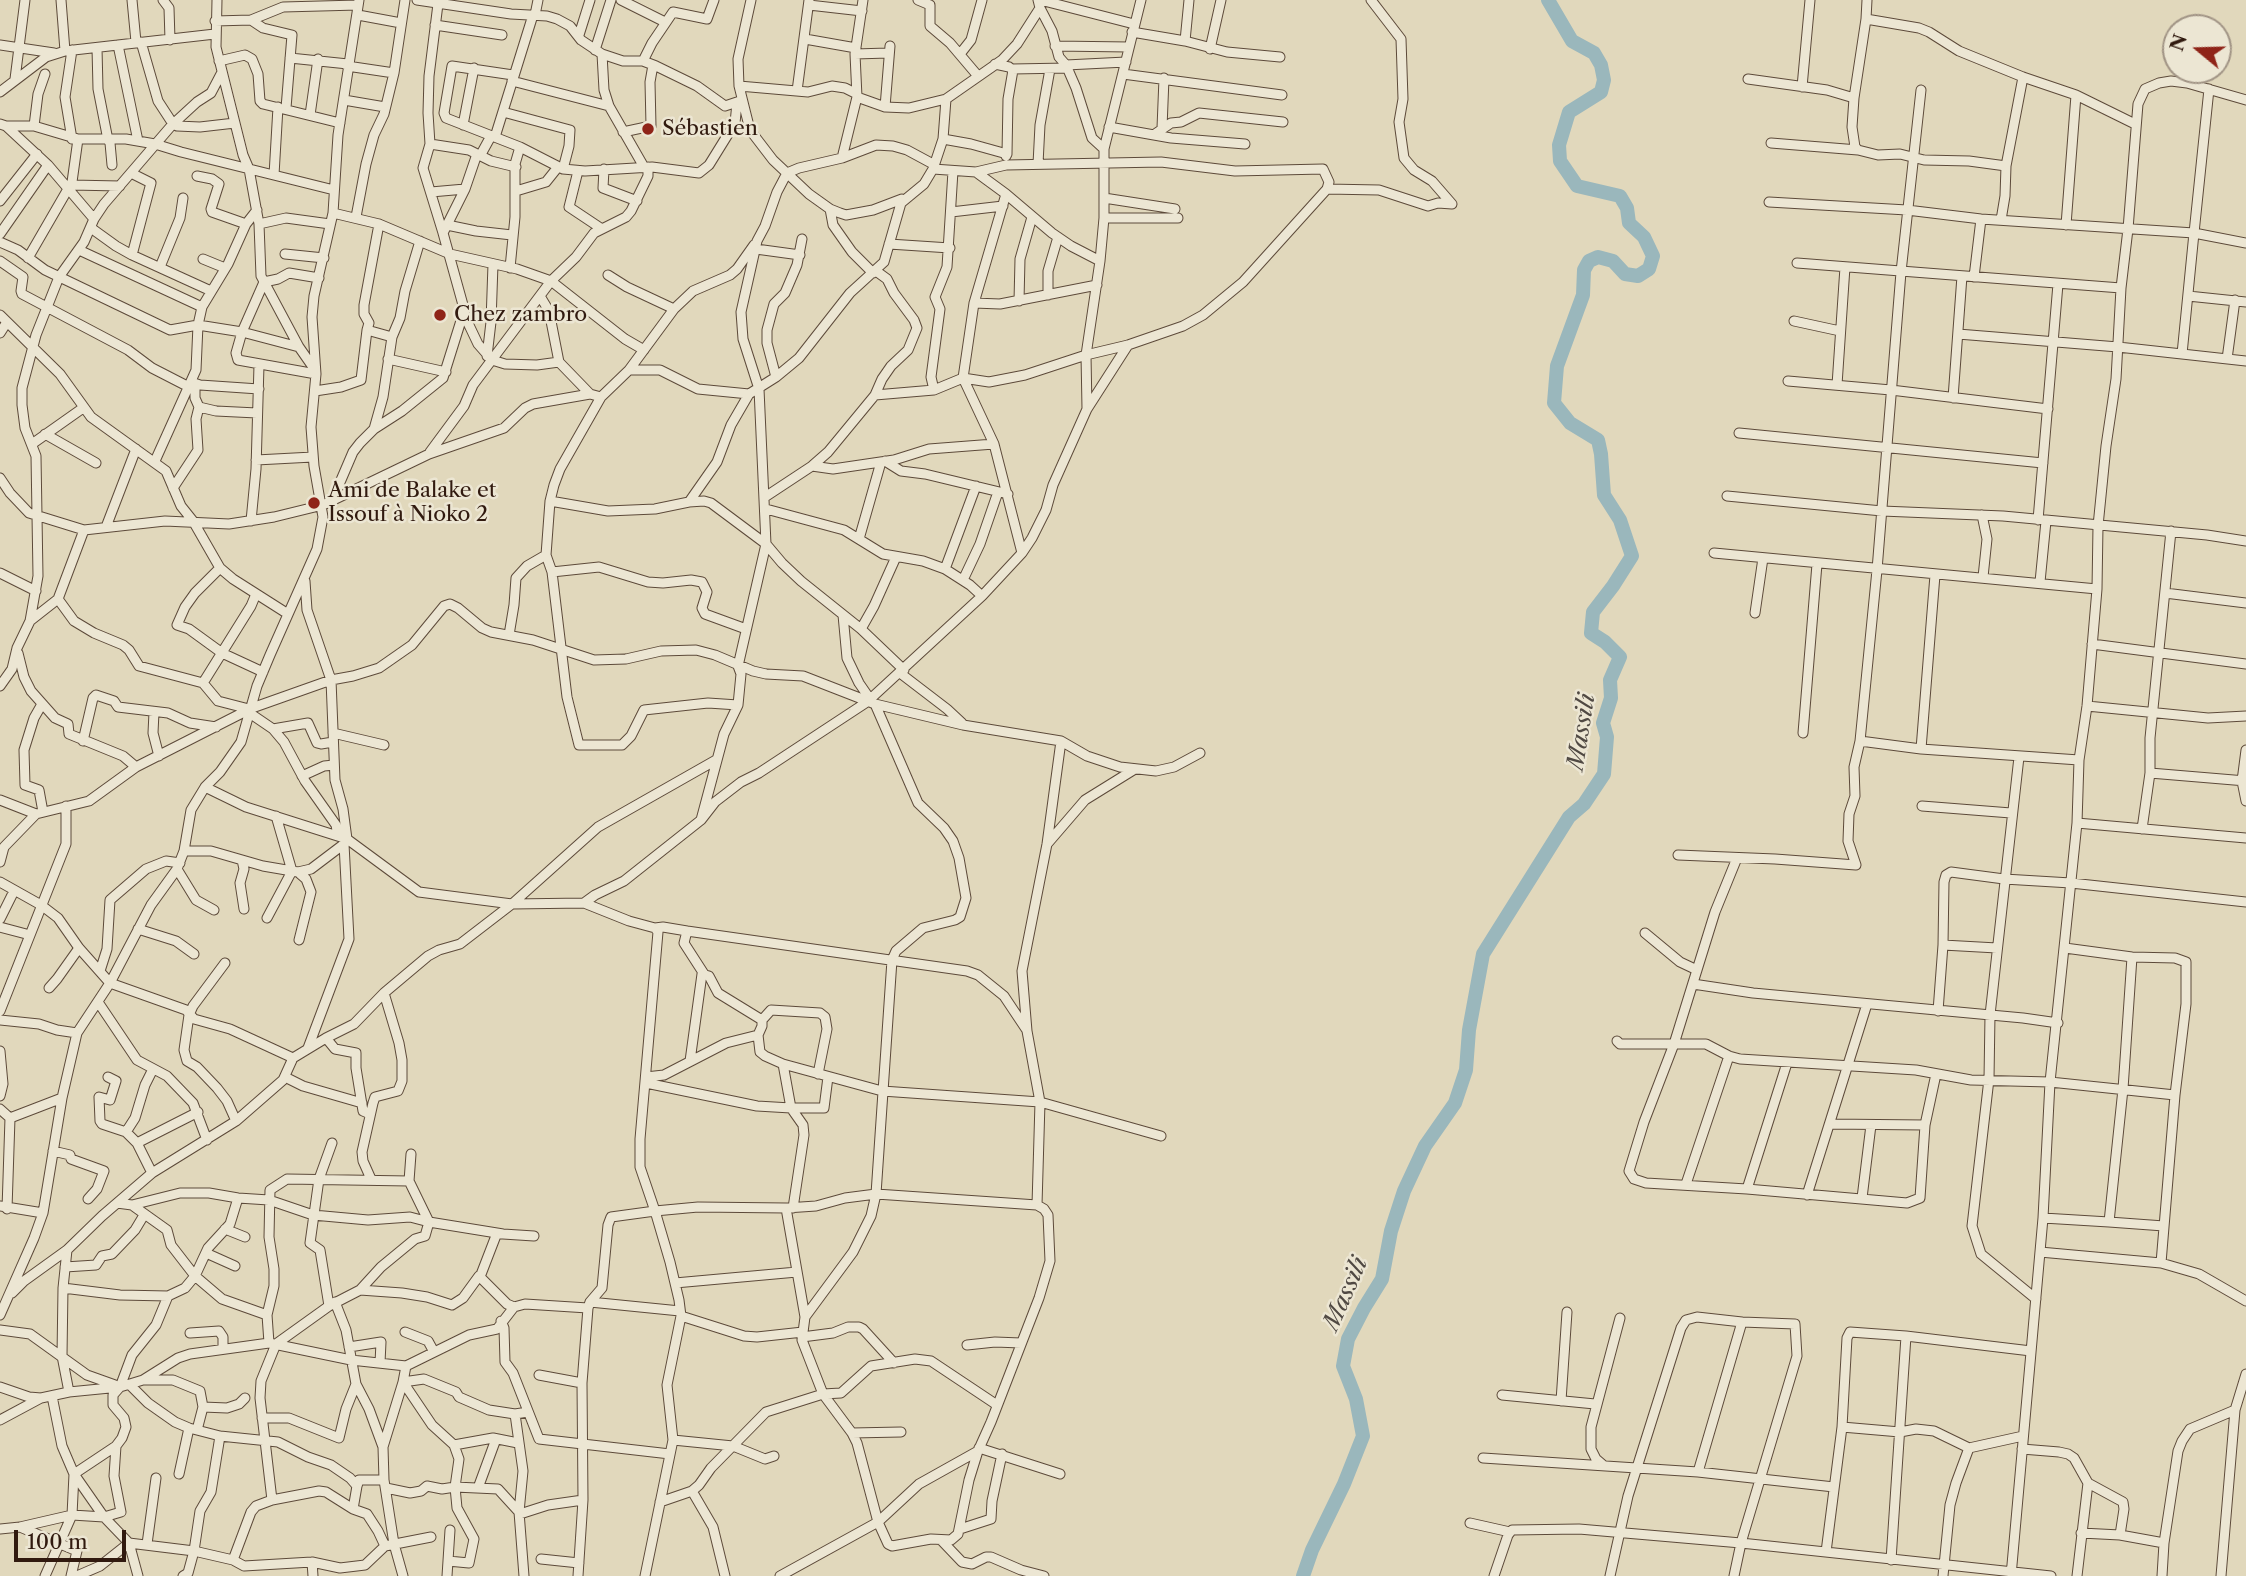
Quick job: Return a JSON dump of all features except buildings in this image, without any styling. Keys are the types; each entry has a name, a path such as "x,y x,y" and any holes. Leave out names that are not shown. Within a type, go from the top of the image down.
{"street":[{"path":"15,79 24,0"},
{"path":"28,258 70,186 75,139 65,97 61,0"},
{"path":"132,0 138,42 158,101 173,124 200,127 235,123"},
{"path":"163,0 169,8 170,40"},
{"path":"217,0 215,34 219,61 249,169 260,224 264,282 315,372"},
{"path":"356,217 366,164 394,73 405,0"},
{"path":"417,0 511,14 547,16 566,23 581,40 599,52 623,61 648,63 698,86 720,104 727,106 739,101"},
{"path":"445,229 479,155 493,136 538,0"},
{"path":"579,35 590,0"},
{"path":"429,454 464,406 490,358 551,281 576,257 592,235 626,217 649,175 609,106 604,90 599,52 611,0"},
{"path":"621,0 665,22"},
{"path":"623,132 651,126 648,63 652,43 665,22 676,11 706,19 714,0"},
{"path":"609,106 513,78 452,65 445,115 447,119 520,147 561,168 578,171 646,167 699,173 704,170 735,123 740,86 738,59 751,0"},
{"path":"842,158 857,95 856,51 863,0"},
{"path":"918,0 930,5 930,26 950,43 978,76"},
{"path":"960,54 971,40 982,0"},
{"path":"1087,409 1086,355 1104,218 1104,149 1140,0"},
{"path":"1185,41 1189,0"},
{"path":"1210,49 1221,0"},
{"path":"1327,189 1379,190 1428,206 1452,204 1432,181 1414,170 1404,158 1399,122 1403,99 1401,39 1371,0"},
{"path":"1858,150 1855,147 1852,127 1867,0"},
{"path":"1802,87 1810,1"},
{"path":"215,21 251,20 275,5 282,7 359,2 335,154 333,213 314,296 312,317 315,372 311,427 313,457 327,503"},
{"path":"441,3 435,25 429,76 430,144 423,168 445,229 464,311 472,334 490,358 505,364 537,365 559,362"},
{"path":"797,91 809,3 862,11"},
{"path":"740,86 808,92 832,86 845,88 885,107 909,108 946,99 1002,60 1017,44 1039,3"},
{"path":"1039,3 1210,49 1279,57"},
{"path":"1039,3 1052,31 1055,46 1067,66 1092,138 1104,149"},
{"path":"358,15 401,23"},
{"path":"1866,19 1919,28 1959,51 2076,95 2135,124"},
{"path":"251,20 263,28 292,34 289,92 282,108 274,175"},
{"path":"435,25 502,35"},
{"path":"0,45 64,51 215,34"},
{"path":"804,39 856,51 889,50 885,107"},
{"path":"118,45 138,141"},
{"path":"1055,46 1129,47"},
{"path":"97,48 98,89 112,151 112,165"},
{"path":"0,92 46,57 64,51"},
{"path":"219,61 249,56 258,74 261,103 340,123"},
{"path":"290,58 318,59 394,73"},
{"path":"310,115 318,59"},
{"path":"995,64 1012,69 1050,69 1126,62"},
{"path":"463,125 474,68"},
{"path":"1006,165 1008,99 1012,69"},
{"path":"1038,164 1040,125 1050,69"},
{"path":"0,686 12,669 30,621 38,576 36,456 23,415 22,388 32,346 59,277 79,250 92,223 173,124 211,93 222,72"},
{"path":"34,126 38,94 45,74"},
{"path":"1123,74 1282,95"},
{"path":"2001,220 2006,166 2023,77"},
{"path":"1158,131 1164,78"},
{"path":"1748,79 1839,93 1854,98"},
{"path":"2011,1574 2043,1218 2050,1082 2077,823 2079,760 2087,706 2097,589 2098,526 2118,347 2138,104 2145,89 2171,81 2246,100"},
{"path":"2182,354 2209,89"},
{"path":"1678,855 1833,862 1855,866 1856,863 1849,841 1849,814 1855,796 1854,767 1860,741 1877,570 1901,272 1921,90"},
{"path":"2066,225 2076,95"},
{"path":"739,101 750,130 773,160 830,209 846,215 873,210 902,199 925,184 943,139 946,99"},
{"path":"344,100 385,107"},
{"path":"503,111 570,130 569,146 561,168 546,182 516,191"},
{"path":"1158,131 1199,113 1283,122"},
{"path":"3,125 34,126 75,139 155,144 334,190"},
{"path":"3,125 70,186 92,223 116,246 211,291"},
{"path":"1109,127 1158,131 1194,140 1245,144"},
{"path":"943,139 1007,154"},
{"path":"1770,143 2006,166"},
{"path":"430,144 460,148 501,165 516,167"},
{"path":"701,820 724,734 738,705 741,674 738,666 766,544 759,389 743,339 741,312 757,245 787,173 813,163 842,158 876,145 907,150 933,167 953,171 976,172 1006,165 1103,162 1161,162 1236,171 1323,169 1329,182 1327,189 1243,282 1203,316 1183,326 1128,345 997,382 976,382 963,378 933,390 875,396"},
{"path":"510,268 516,167 520,147"},
{"path":"0,201 37,154"},
{"path":"0,234 48,165"},
{"path":"604,169 603,188 637,201"},
{"path":"578,171 569,207 602,229"},
{"path":"933,390 931,377 940,309 935,297 947,267 950,248 953,171"},
{"path":"976,172 1058,237 1100,261"},
{"path":"131,173 151,183 132,255"},
{"path":"197,176 212,179 219,184 212,212 246,224"},
{"path":"70,186 120,186"},
{"path":"431,192 465,189"},
{"path":"1006,194 974,303 963,378 994,444 1003,493 1022,553"},
{"path":"160,267 180,218 183,198"},
{"path":"1104,198 1177,214 1104,218"},
{"path":"689,502 717,462 731,425 750,394 799,358 850,293 884,262 902,199"},
{"path":"1769,202 2194,233 2246,243"},
{"path":"951,212 1003,206"},
{"path":"765,497 828,452 875,396 891,366 913,343 917,328 887,279 874,272 852,252 832,225 830,209"},
{"path":"155,461 192,384 198,361 198,325 202,307 246,224 257,210"},
{"path":"333,213 379,223 450,254 551,281 625,339 644,350"},
{"path":"1018,301 1020,259 1032,217"},
{"path":"260,224 286,218 330,224"},
{"path":"1974,277 1981,219"},
{"path":"315,391 341,387 361,380 369,323 364,314 364,305 379,223"},
{"path":"445,229 512,235"},
{"path":"1048,295 1048,271 1058,237"},
{"path":"776,377 766,343 767,330 774,304 787,289 800,255 802,239"},
{"path":"374,429 383,397 392,337 400,318 420,241"},
{"path":"0,242 59,277 170,330 198,325 242,332 299,347"},
{"path":"889,244 950,248"},
{"path":"757,245 800,255"},
{"path":"738,705 708,703 644,710 631,736 621,745 581,746 567,697 559,649 552,572 546,555 550,501 560,469 601,397 629,370 674,309 693,291 730,275 757,245"},
{"path":"79,250 202,307"},
{"path":"285,254 324,258"},
{"path":"203,259 225,268"},
{"path":"0,261 23,277 20,291 22,294 128,350 152,368 192,384 258,389"},
{"path":"1797,263 2121,288"},
{"path":"490,358 493,264"},
{"path":"1837,385 1845,267"},
{"path":"264,282 278,279 289,272 319,278"},
{"path":"608,275 674,309"},
{"path":"1953,398 1962,276"},
{"path":"264,282 236,349 238,360 315,372"},
{"path":"2040,582 2043,463 2058,284"},
{"path":"974,303 999,304 1097,285"},
{"path":"540,296 550,311 559,362 590,394"},
{"path":"2188,296 2246,302"},
{"path":"2227,359 2235,300"},
{"path":"0,1315 43,1213 62,1098 77,1033 110,983 151,905 179,866 189,817 205,787 220,772 241,742 263,672 317,549 327,503 353,452 374,429 402,411 443,378 464,311"},
{"path":"3,319 60,374 83,408 100,425 166,471 181,506 193,521 219,568 288,614"},
{"path":"0,333 3,319"},
{"path":"1794,321 1840,331"},
{"path":"367,330 392,337"},
{"path":"1958,334 2246,361"},
{"path":"584,903 624,881 701,820 715,802 741,782 871,702 982,596 1022,553 1032,538 1087,409 1128,345"},
{"path":"388,359 446,372"},
{"path":"251,521 259,365"},
{"path":"629,370 660,370 698,389 750,394"},
{"path":"1788,381 1891,390 2048,410"},
{"path":"173,488 198,450 199,407 192,384"},
{"path":"0,478 24,509 36,516 84,530 143,523 193,521 229,524 327,503 429,454 504,428 533,404 590,394 601,397"},
{"path":"199,407 216,411 257,413"},
{"path":"32,444 83,408"},
{"path":"1739,433 2043,463"},
{"path":"45,434 96,463"},
{"path":"812,466 833,469 883,462 929,449 994,444"},
{"path":"106,527 136,450"},
{"path":"256,460 313,457"},
{"path":"883,462 901,471 925,474 1003,493"},
{"path":"859,539 883,462"},
{"path":"945,569 976,486"},
{"path":"962,580 1003,493"},
{"path":"1727,496 1882,512 1982,515 2171,531 2246,541"},
{"path":"550,501 618,511 655,509 689,502 711,503 766,544 801,581 861,629 902,671 963,724"},
{"path":"766,509 844,530 883,554 923,561 945,569 982,596"},
{"path":"1982,515 1987,539 1983,577"},
{"path":"30,621 58,599 84,530"},
{"path":"2141,829 2150,773 2149,748 2171,531"},
{"path":"1714,554 2097,589"},
{"path":"509,635 516,578 527,566 546,555"},
{"path":"861,629 896,557"},
{"path":"1755,613 1763,558"},
{"path":"1802,733 1817,564"},
{"path":"552,572 599,567 648,582 698,581 704,584 706,589 702,608 705,614 746,629"},
{"path":"219,568 195,593 177,625 189,629 222,653 263,672"},
{"path":"0,573 36,592"},
{"path":"1921,749 1935,575"},
{"path":"305,579 307,610 331,680 335,780 343,809 349,939 308,1049"},
{"path":"2165,593 2246,603"},
{"path":"203,683 256,594"},
{"path":"58,599 77,624 123,645 139,666 203,683 218,701 251,710 274,729 343,839"},
{"path":"0,862 2,846 39,813 89,802 135,767 251,710 331,680 379,667 412,645 447,604 458,608 491,632 594,660 609,661 661,651 696,650 766,674 803,676 871,702 963,724 1061,741 1104,762 1136,769 1156,771 1174,767 1200,753"},
{"path":"578,1576 583,1500 582,1383 589,1305 601,1292 610,1220 613,1217 698,1207 790,1208 876,1194 1037,1205 1048,1215 1050,1261 1039,1298 978,1450 956,1537 951,1540 890,1546 878,1522 857,1443 823,1394 802,1334 806,1317 856,1247 870,1219 876,1194 892,960 896,951 923,928 960,917 965,906 965,889 953,841 944,828 918,803 871,702 847,658 843,615"},
{"path":"2092,644 2246,664"},
{"path":"18,648 24,677 31,691 57,719 68,724 69,734 123,757 135,767"},
{"path":"83,741 95,695 114,701 118,707 168,713 190,723 216,727"},
{"path":"39,813 39,790 25,785 24,752 34,718 42,704"},
{"path":"2087,706 2208,718 2246,716"},
{"path":"154,712 153,733 159,756"},
{"path":"274,729 308,723 319,744 333,737 384,745"},
{"path":"1037,1205 1040,1102 1027,1031 1022,971 1047,844 1061,741"},
{"path":"1860,741 1921,749 2079,760"},
{"path":"2246,750 2246,802"},
{"path":"2019,757 1990,1015 1989,1079 1972,1226 1981,1254 2035,1299"},
{"path":"6,1299 24,1281 67,1250 152,1173 236,1121 285,1077 293,1058 354,1024 384,993 428,956 460,944 512,904 598,827 716,760"},
{"path":"302,776 324,766 334,765"},
{"path":"1047,844 1085,800 1136,769"},
{"path":"2150,773 2244,781"},
{"path":"205,787 246,807 343,839 419,892 512,904 584,903 655,928 967,971 978,975 1004,996 1027,1031"},
{"path":"0,800 39,813"},
{"path":"0,1011 66,844 66,806"},
{"path":"1922,806 2011,813"},
{"path":"276,816 295,872"},
{"path":"2077,823 2246,838"},
{"path":"267,918 295,872 311,869 343,839"},
{"path":"184,851 211,851 295,872 306,879 311,892 299,940"},
{"path":"1737,858 1715,912 1675,1044 1644,1122 1629,1171 1634,1179 1646,1183 1907,1203 1920,1198 1925,1125 1936,1074"},
{"path":"242,860 244,869 240,883 244,909"},
{"path":"100,971 107,949 110,900 146,869 166,861 179,866 196,900 214,910"},
{"path":"1938,1011 1944,882 1946,875 1951,872 2246,902"},
{"path":"0,882 41,905 62,921 79,948 110,983 186,1010 189,1015 199,1020 230,1029 293,1058"},
{"path":"0,919 14,891"},
{"path":"0,927 30,935"},
{"path":"645,1576 673,1440 667,1385 681,1314 676,1283 640,1167 658,932 655,928"},
{"path":"138,929 176,941 194,954"},
{"path":"687,931 684,943 704,974 709,976 718,993 762,1020"},
{"path":"1645,933 1679,962 1698,970"},
{"path":"1943,945 1997,948"},
{"path":"49,988 79,948"},
{"path":"2065,948 2132,957 2175,958 2186,962 2186,1004 2175,1095 2161,1263"},
{"path":"2109,1222 2123,1089 2132,957"},
{"path":"225,962 193,1006 189,1015 184,1050 187,1061 197,1067 227,1101 236,1121"},
{"path":"690,1061 704,974"},
{"path":"1693,984 1716,989 2057,1023"},
{"path":"371,1179 362,1152 375,1097 398,1091 402,1084 401,1052 384,993"},
{"path":"98,1002 137,1060 167,1076 190,1099 198,1112 207,1140"},
{"path":"1807,1195 1867,1004"},
{"path":"762,1020 774,1010 820,1013 825,1017 827,1029 818,1074"},
{"path":"0,1020 39,1024 77,1033"},
{"path":"762,1020 758,1035 761,1054 783,1064 882,1091 1040,1102 1161,1136"},
{"path":"646,1080 664,1075 726,1043 758,1035"},
{"path":"326,1038 335,1049 356,1053 363,1111 370,1114"},
{"path":"1617,1041 1620,1044 1706,1044 1740,1059 1916,1070 1971,1080 2050,1082 2175,1095"},
{"path":"0,1051 3,1084 0,1097"},
{"path":"1686,1184 1729,1056"},
{"path":"1748,1189 1787,1063"},
{"path":"783,1064 792,1108 803,1125 804,1132 790,1208 797,1272 806,1317"},
{"path":"126,1132 135,1118 145,1084 153,1069"},
{"path":"108,1077 116,1081 110,1100 99,1097 100,1121 126,1132 137,1143 152,1173"},
{"path":"285,1077 303,1086 362,1103"},
{"path":"646,1080 757,1106 824,1108 828,1077"},
{"path":"43,1213 4,1208 10,1155 4,1114 62,1098"},
{"path":"137,1143 198,1112"},
{"path":"1830,1124 1925,1125"},
{"path":"1862,1198 1871,1125"},
{"path":"332,1143 319,1179 310,1245 320,1250 332,1304 344,1323 356,1384 369,1409 383,1447 389,1545"},
{"path":"53,1151 70,1155 71,1159 104,1171 97,1189 88,1199"},
{"path":"272,1343 332,1304 360,1290 381,1267 415,1239 425,1236 429,1222 409,1181 411,1154"},
{"path":"272,1500 260,1383 272,1343 267,1315 274,1278 269,1237 270,1189 287,1179 409,1181"},
{"path":"117,1203 132,1205 186,1193 209,1193 269,1200 313,1215 368,1220 410,1217 497,1233 534,1236"},
{"path":"63,1288 120,1295 168,1296 185,1288 195,1276 206,1253 230,1224 238,1198"},
{"path":"132,1205 167,1230 171,1245 195,1276 222,1299 267,1315"},
{"path":"65,1267 96,1265 102,1256 111,1254 135,1230 144,1215"},
{"path":"2043,1218 2164,1226"},
{"path":"225,1229 245,1237"},
{"path":"360,1290 427,1297 452,1305 463,1298 480,1276 497,1233"},
{"path":"67,1250 63,1288 62,1356 69,1392"},
{"path":"2040,1252 2161,1263 2199,1274 2246,1301"},
{"path":"206,1253 235,1266"},
{"path":"676,1283 797,1272"},
{"path":"480,1276 506,1303 514,1307"},
{"path":"74,1474 116,1446 122,1438 126,1427 124,1418 113,1405 113,1395 125,1386 132,1355 156,1325 168,1296"},
{"path":"0,1387 29,1397 41,1398 125,1386 143,1380 178,1358 190,1354 272,1343 351,1360 406,1366 469,1335 497,1329 514,1307 525,1304 589,1305 681,1314 744,1336 757,1337 832,1333 848,1327 859,1327 894,1363"},
{"path":"1561,1401 1567,1312"},
{"path":"1610,1576 1619,1531 1637,1469 1681,1328 1686,1320 1697,1317 1795,1324 1797,1356 1741,1543 1734,1576"},
{"path":"1604,1465 1596,1459 1591,1449 1591,1427 1620,1318"},
{"path":"501,1321 504,1328 505,1363 513,1373 539,1439 670,1454"},
{"path":"1698,1472 1742,1322"},
{"path":"0,1329 30,1334 87,1375 125,1386 175,1422 220,1436 278,1441 308,1457 331,1465 357,1486"},
{"path":"190,1333 219,1331 223,1337 223,1349"},
{"path":"405,1332 428,1341 434,1352"},
{"path":"1826,1552 1842,1427 1847,1338 1850,1332 2031,1351"},
{"path":"1891,1560 1906,1336"},
{"path":"349,1347 381,1342 380,1363"},
{"path":"967,1345 1021,1343"},
{"path":"660,1502 692,1491 766,1412 823,1394 841,1393 872,1366 915,1359 931,1361 998,1405"},
{"path":"383,1447 406,1366"},
{"path":"2221,1576 2235,1410 2246,1374"},
{"path":"539,1376 582,1383"},
{"path":"403,1382 424,1379 489,1410 515,1414 528,1412"},
{"path":"143,1380 173,1380 199,1390 202,1394 203,1408 193,1429 179,1474"},
{"path":"403,1382 432,1425 454,1445 459,1459 455,1487 457,1508 474,1539 469,1563 448,1560"},
{"path":"262,1418 289,1418 341,1438 346,1409 356,1384"},
{"path":"1502,1395 1595,1404"},
{"path":"52,1396 62,1446 74,1474 104,1517 129,1543 138,1576"},
{"path":"0,1420 41,1398"},
{"path":"203,1408 227,1408 239,1404 245,1398"},
{"path":"2162,1576 2164,1543 2178,1451 2182,1441 2190,1429 2235,1410"},
{"path":"515,1414 523,1471 520,1513 524,1576"},
{"path":"1842,1427 1900,1432 1916,1429 1934,1431 1969,1448 2023,1436"},
{"path":"852,1433 901,1432"},
{"path":"183,1576 188,1573 194,1551 200,1511 211,1492 220,1436"},
{"path":"454,1445 496,1439 518,1443"},
{"path":"478,1488 496,1439"},
{"path":"673,1440 733,1446 765,1459 774,1456"},
{"path":"0,1529 72,1515 104,1517 121,1512 114,1476 116,1446"},
{"path":"1943,1576 1950,1505 1969,1448"},
{"path":"2022,1449 2068,1454 2074,1458 2088,1483 2123,1502 2120,1535"},
{"path":"780,1576 878,1522 919,1484 978,1450 1002,1454 1060,1474"},
{"path":"960,1528 991,1519 1002,1454"},
{"path":"1483,1458 1698,1472 1834,1487"},
{"path":"45,1576 72,1515 74,1474"},
{"path":"147,1545 156,1478"},
{"path":"353,1508 359,1480 385,1484 410,1493 421,1491 427,1486 442,1489 498,1489 520,1513"},
{"path":"2077,1576 2088,1483"},
{"path":"233,1560 251,1512 260,1503 322,1491 367,1514 389,1545 403,1576"},
{"path":"692,1491 713,1527 725,1576"},
{"path":"520,1513 548,1505 583,1500"},
{"path":"1470,1523 1510,1532 1579,1529 1619,1531 1944,1564 2011,1574 2051,1576"},
{"path":"20,1527 78,1552 71,1576"},
{"path":"447,1576 450,1530"},
{"path":"1494,1576 1510,1532"},
{"path":"2081,1532 2120,1535 2164,1543"},
{"path":"129,1543 194,1551 233,1560 256,1571 313,1562 340,1568 365,1565 389,1545 430,1537"},
{"path":"941,1539 962,1562 972,1564 991,1557 1021,1570 1044,1576"},
{"path":"77,1576 101,1571 129,1543"},
{"path":"541,1559 579,1563"},
{"path":"313,1562 313,1576"},
{"path":"365,1565 368,1576"}],"waterway":[{"name":"Massili","path":"1303,1576 1363,1436 1356,1399 1343,1366 1348,1339 1382,1279 1391,1231 1404,1191 1425,1146 1455,1103 1466,1070 1469,1030 1483,954 1569,817 1584,804 1604,774 1607,737 1603,723 1611,698 1610,680 1620,657 1591,633 1593,612 1632,556 1620,520 1604,495 1598,440 1570,423 1554,403 1557,366 1583,295 1584,270 1589,261 1598,257 1613,261 1625,274 1638,276 1649,269 1653,256 1644,237 1629,223 1627,208 1620,196 1577,186 1560,161 1559,145 1569,112 1601,92 1604,80 1601,65 1594,53 1572,41 1548,0"}],"place":[{"name":"Sébastien","path":"648,129"},
{"name":"Chez zambro","path":"440,315"},
{"name":"Ami de Balake et Issouf à Nioko 2","path":"314,503"}]}
